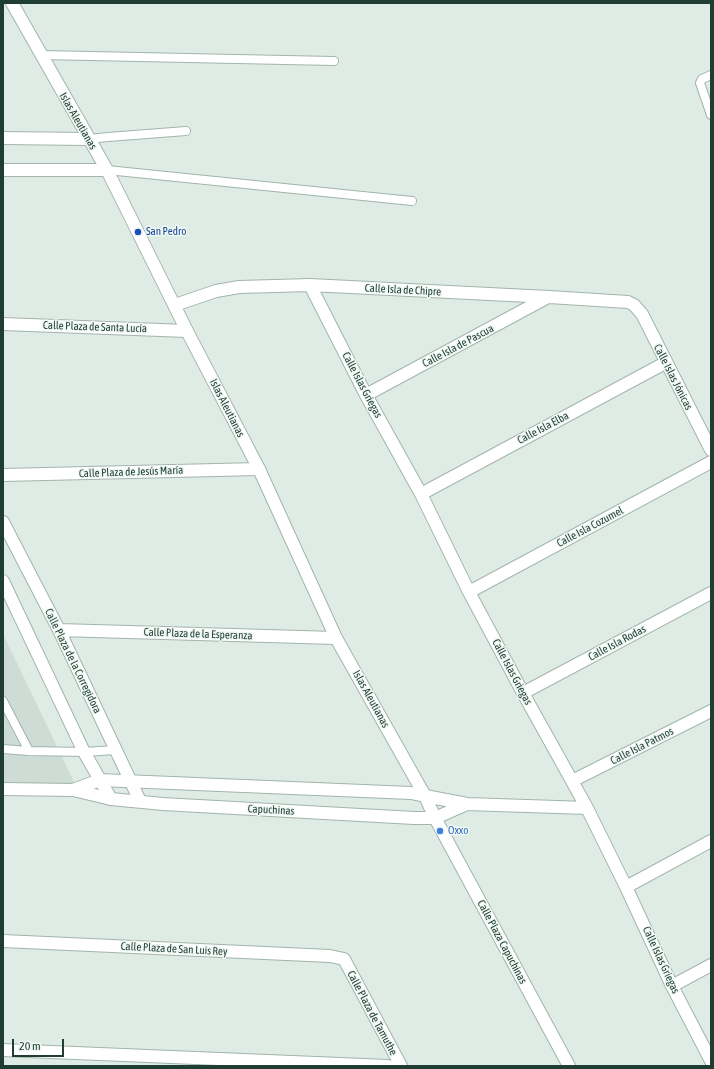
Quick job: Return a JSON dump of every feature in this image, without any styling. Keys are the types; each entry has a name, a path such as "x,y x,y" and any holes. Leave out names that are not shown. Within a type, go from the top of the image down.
{"street":[{"name":"Islas Aleutianas","path":"12,3 107,170 187,331 259,469 336,638 425,796 435,818"},
{"path":"3,138 88,139"},
{"path":"3,170 107,170"},
{"name":"Calle Isla de Chipre","path":"175,305 216,291 239,287 310,285 549,297 628,302 634,305"},
{"name":"Calle Islas Griegas","path":"310,285 366,395 421,494 469,592 587,808 672,986 711,1061"},
{"name":"Calle Isla de Pascua","path":"366,395 549,297"},
{"name":"Calle Islas Jónicas","path":"634,305 642,314 665,363 711,450"},
{"name":"Calle Plaza de Santa Lucía","path":"3,324 187,331"},
{"name":"Calle Isla Elba","path":"421,494 665,363"},
{"name":"Calle Isla Cozumel","path":"469,592 711,462"},
{"name":"Calle Plaza de Jesús María","path":"3,475 259,469"},
{"name":"Calle Plaza de la Corregidora","path":"3,522 59,630 140,801"},
{"path":"3,580 84,752 111,799"},
{"name":"Calle Isla Rodas","path":"523,693 711,592"},
{"name":"Calle Plaza de la Esperanza","path":"59,630 336,638"},
{"name":"Calle Isla Patmos","path":"572,781 711,712"},
{"name":"Capuchinas","path":"73,790 100,780 131,781 411,793 467,804 587,808"},
{"name":"Capuchinas","path":"3,789 73,790 111,799 163,804 406,818 435,818 467,804"},
{"name":"Calle Plaza Capuchinas","path":"435,818 569,1066"},
{"path":"626,887 711,842"},
{"name":"Calle Plaza de San Luis Rey","path":"3,941 330,956 344,959"},
{"name":"Calle Plaza de Tamuthe","path":"344,959 400,1066"},
{"path":"672,986 711,965"},
{"path":"3,1050 388,1066"}],"lane":[{"path":"41,54 334,61"},
{"path":"711,75 702,79 700,83 711,115"},
{"path":"88,139 108,136 186,131"},
{"path":"107,170 412,201"},
{"path":"3,701 29,751"},
{"path":"3,749 84,752 116,750"}],"shaded area":[{"path":"3,634 76,786 3,782"}],"place":[{"name":"San Pedro","path":"138,232"},
{"name":"Oxxo","path":"440,831"}]}
